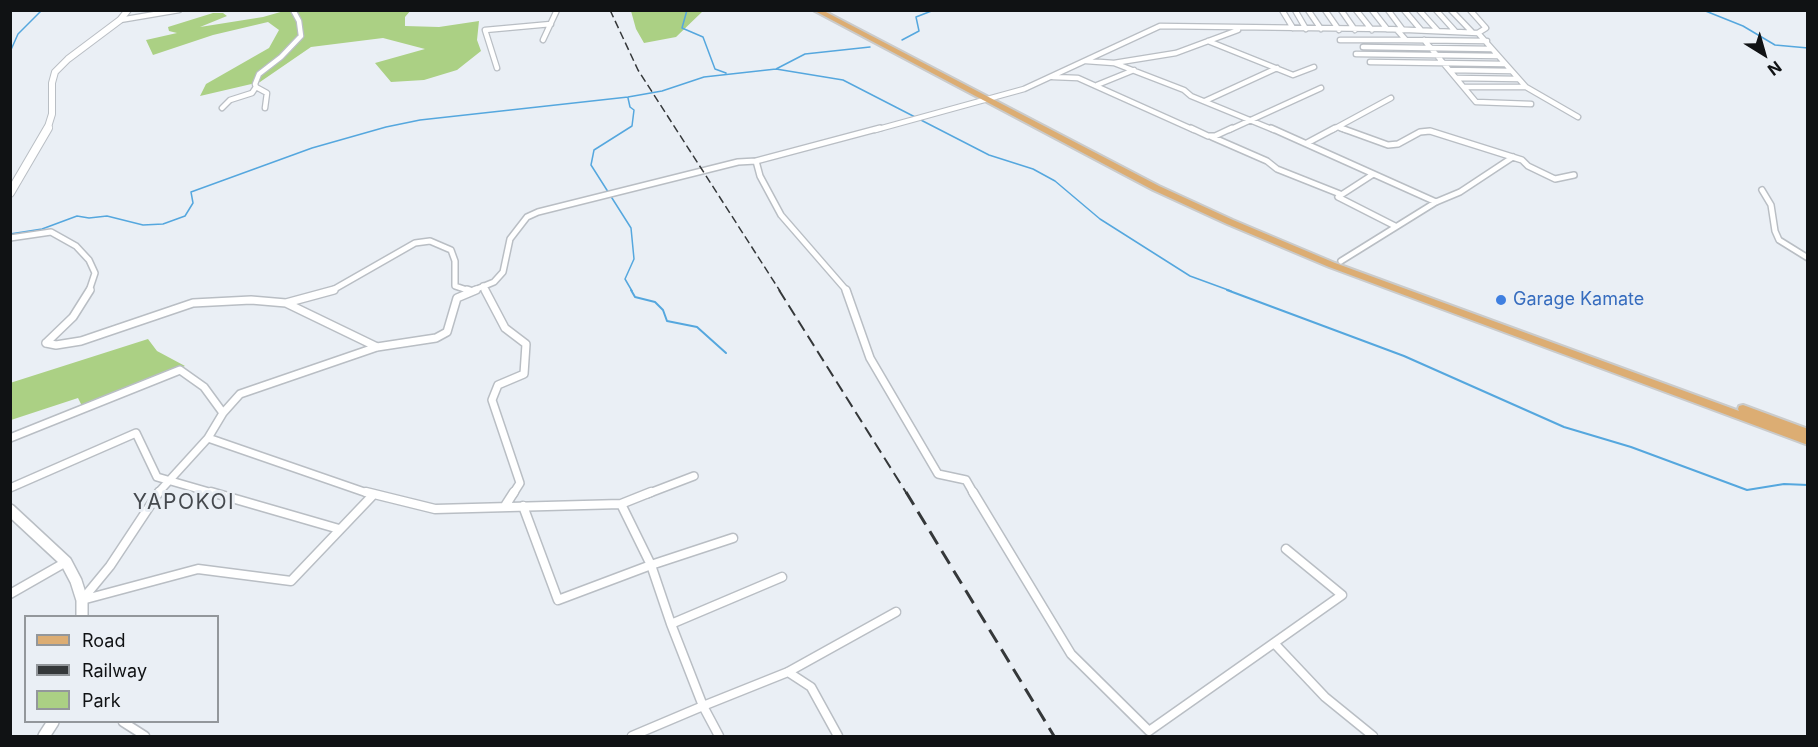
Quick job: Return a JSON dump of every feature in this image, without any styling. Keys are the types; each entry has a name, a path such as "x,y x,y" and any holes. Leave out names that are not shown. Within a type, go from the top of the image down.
{"main road":[{"path":"816,10 1155,188 1332,265 1808,441"},
{"path":"828,10 1208,206 1341,261 1808,432"}],"street":[{"path":"10,193 50,125 52,83 55,72 68,59 120,20 128,10"},
{"path":"120,20 179,10"},
{"path":"222,108 230,100 252,93 259,74 281,57 301,36 299,21 292,10"},
{"path":"543,40 557,10"},
{"path":"1282,10 1293,28"},
{"path":"1294,10 1306,29"},
{"path":"1308,10 1321,29"},
{"path":"1325,10 1338,30"},
{"path":"1341,10 1354,30"},
{"path":"1356,10 1372,30"},
{"path":"1372,10 1387,29"},
{"path":"1388,10 1404,30"},
{"path":"1404,10 1421,30"},
{"path":"1419,10 1438,31"},
{"path":"1436,10 1455,31"},
{"path":"1451,10 1472,32"},
{"path":"1470,10 1486,28 1478,33"},
{"path":"497,68 485,30 550,24"},
{"path":"81,600 110,566 145,510 208,438 223,413 240,394 377,347 436,338 447,332 457,298 494,282 503,272 510,239 527,217 538,212 738,162 756,161 995,98 1024,89 1160,26 1242,29 1387,29 1478,33 1526,87 1578,117"},
{"path":"1084,61 1114,63 1176,53 1242,29"},
{"path":"1397,30 1406,40"},
{"path":"1340,40 1486,41"},
{"path":"1424,40 1478,103 1531,104"},
{"path":"1208,41 1295,75 1314,67"},
{"path":"1363,47 1492,49"},
{"path":"1356,54 1498,56"},
{"path":"1370,62 1505,64"},
{"path":"1114,63 1184,90 1191,96 1307,143 1372,175 1436,202"},
{"path":"1205,101 1277,69"},
{"path":"1097,85 1134,70"},
{"path":"1450,70 1511,71"},
{"path":"1048,77 1078,78 1097,85 1191,130 1212,136 1267,161 1277,170 1340,194"},
{"path":"1456,78 1518,79"},
{"path":"256,87 267,93 265,108"},
{"path":"1464,87 1526,87"},
{"path":"1212,136 1321,88"},
{"path":"1307,143 1391,98"},
{"path":"1338,127 1388,145 1398,144 1423,131 1430,131 1478,148 1513,157 1555,179 1574,175"},
{"path":"1341,261 1436,202 1460,192 1513,157"},
{"path":"756,161 760,176 781,215 846,289 870,358 938,474 966,480 1071,654 1149,731 1342,595 1286,549"},
{"path":"1340,194 1372,175"},
{"path":"1762,190 1771,205 1775,231 1779,240 1808,258"},
{"path":"1340,194 1342,201 1395,226"},
{"path":"10,238 51,232 76,246 95,273 92,288 83,304 46,343 56,345 81,340 193,303 250,300 286,303 330,292 415,243 430,241 451,249 455,261 455,286 470,291"},
{"path":"483,286 505,328 526,344 524,374 498,385 492,400 520,483 505,506"},
{"path":"286,303 377,347"},
{"path":"10,438 180,370 204,387 223,413"},
{"path":"10,488 136,433 157,477 339,529"},
{"path":"208,438 373,495 435,508 621,504 694,476"},
{"path":"81,600 198,569 291,581 373,495"},
{"path":"621,504 651,565 703,706 719,736"},
{"path":"523,506 558,600 651,565 734,538"},
{"path":"10,510 66,562 76,581 82,615"},
{"path":"10,594 66,562"},
{"path":"671,624 782,577"},
{"path":"632,736 788,672 896,612"},
{"path":"1274,643 1325,697 1374,736"},
{"path":"788,672 811,687 838,736"},
{"path":"44,736 52,723"},
{"path":"125,723 145,736"}],"green space":[{"path":"411,10 405,17 405,26 439,27 479,21 477,40 481,51 457,70 424,80 391,82 375,63 425,49 383,38 311,47 260,82 200,96 206,84 269,48 279,30 268,22 213,35 153,55 146,40 177,33 169,31 168,27 213,13 223,13 227,16 200,27 263,17 284,11"},
{"path":"631,10 703,11 676,37 644,43 636,29"},
{"path":"148,339 157,351 185,366 82,406 78,398 11,420 10,383"}],"waterway":[{"path":"10,52 18,34 42,10"},
{"path":"687,10 682,28 703,37 715,69 726,73"},
{"path":"902,40 919,31 916,17 934,10"},
{"path":"1703,10 1743,26 1775,45 1808,48"},
{"path":"776,69 805,54 870,47"},
{"path":"10,234 42,229 77,216 89,218 107,216 143,225 163,224 185,216 193,203 191,192 312,148 386,127 420,120 628,97 662,91 704,77 776,69"},
{"path":"776,69 843,80 989,155 1033,169 1055,181 1100,219 1190,276 1231,291"},
{"path":"628,98 630,107 634,110 632,126 594,150 591,165 631,228 634,259 625,279 632,291"},
{"path":"631,290 635,297 655,302 663,310 667,321 697,327 726,353"},
{"path":"1227,290 1404,356 1564,427 1631,447 1747,490 1784,484 1808,485"}],"railway":[{"path":"610,10 638,70 780,291"},
{"path":"779,290 907,494"},
{"path":"906,492 1054,736"}],"place":[{"name":"Garage Kamate","path":"1501,300"}],"district":[{"name":"YAPOKOI","path":"184,503"}]}
